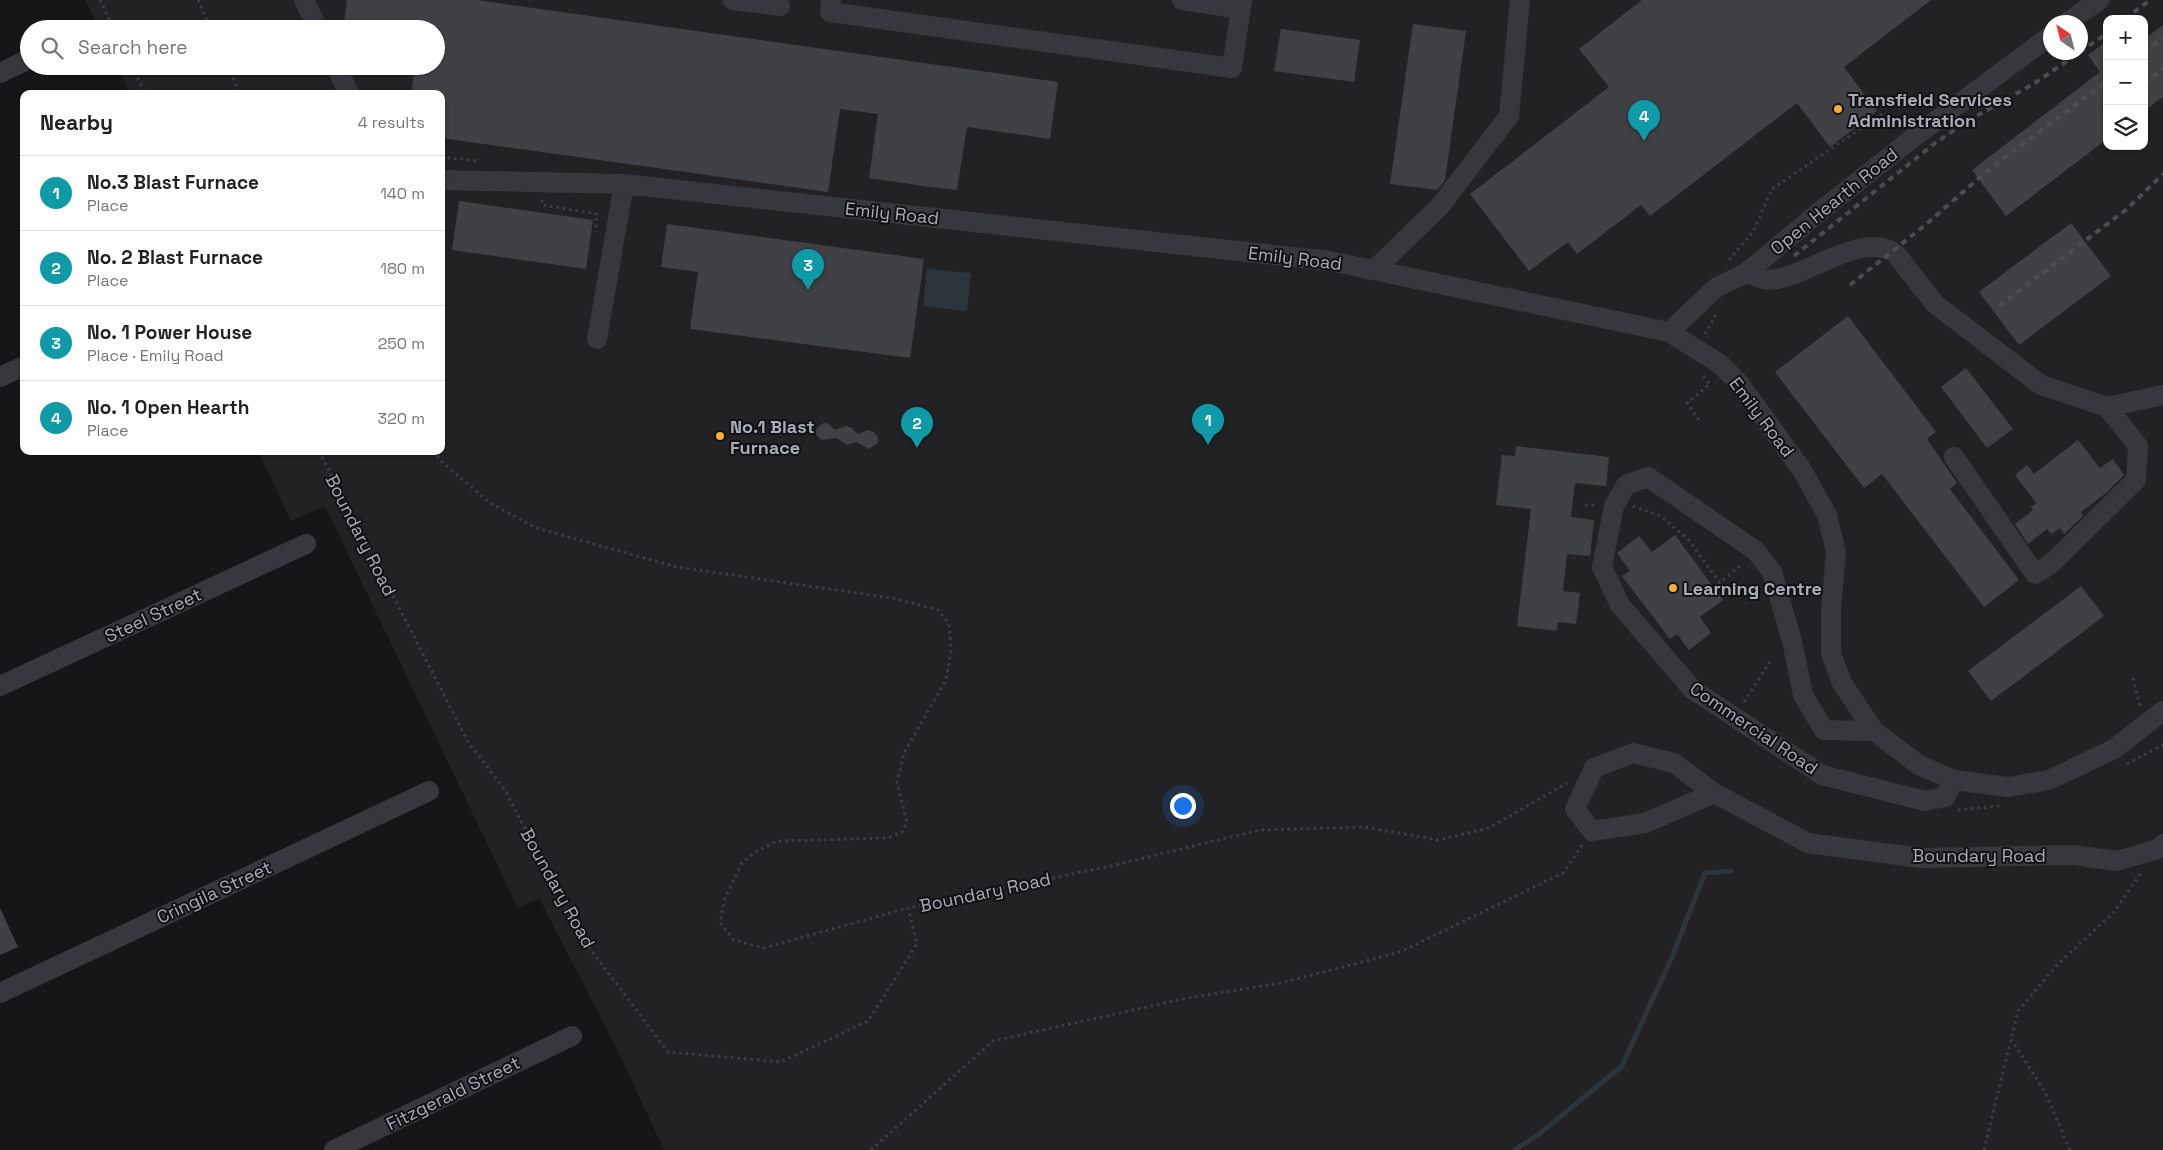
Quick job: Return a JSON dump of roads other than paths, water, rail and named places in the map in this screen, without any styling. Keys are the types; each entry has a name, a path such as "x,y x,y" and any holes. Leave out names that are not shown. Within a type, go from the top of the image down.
{"street":[{"path":"304,0 314,20"},
{"path":"733,0 780,6"},
{"path":"832,0 830,12 1232,68 1242,4 1182,0"},
{"path":"1374,270 1440,206 1509,116 1520,0"},
{"path":"2078,15 2098,0"},
{"name":"Open Hearth Road","path":"1668,332 1717,287 1746,273 1914,137 2043,41"},
{"path":"0,73 20,63"},
{"path":"340,75 347,90"},
{"name":"Emily Road","path":"445,180 624,184 1330,260 1668,332 1720,364 1740,383 1802,470 1827,515 1836,552 1831,609 1831,654 1842,683 1874,731 1919,765 1954,780 2008,788 2049,780 2114,749 2163,710"},
{"path":"598,339 624,184"},
{"path":"1746,273 1768,280 1792,274 1858,248 1875,246 1888,248 1896,254 1936,304 2041,385 2107,407 2163,395"},
{"path":"0,377 20,368"},
{"path":"1954,457 2036,574 2051,564 2136,480 2138,446 2107,407"},
{"name":"Commercial Road","path":"1874,731 1824,730 1803,695 1792,641 1772,572 1756,551 1648,477 1626,485 1614,506 1602,567 1620,604 1692,690 1822,775 1925,801 1945,797 1954,780"},
{"name":"Steel Street","path":"0,686 306,544"},
{"name":"Boundary Road","path":"1714,793 1645,823 1592,832 1575,809 1594,768 1633,753 1674,763 1714,793 1808,843 1921,858 2072,854 2117,861 2158,849 2163,844"},
{"name":"Cringila Street","path":"0,993 429,791"},
{"name":"Fitzgerald Street","path":"334,1150 572,1036"}],"waterway":[{"path":"1514,1150 1538,1135 1622,1066 1672,957 1705,873 1731,871"}],"railway":[{"path":"2130,15 2150,0"},
{"path":"2088,46 2103,36"},
{"path":"2148,49 2163,38"},
{"path":"1794,256 1934,144 1964,123 2035,83 2068,60"},
{"path":"2148,80 2163,69"},
{"path":"1850,285 1924,226 1986,172 2103,84"},
{"path":"1999,306 2127,209 2163,174"}],"place":[{"name":"Transfield Services Administration","path":"1838,109"},
{"name":"No. 1 Open Hearth","path":"1644,141"},
{"name":"No. 1 Power House","path":"808,290"},
{"name":"No.1 Blast Furnace","path":"720,436"},
{"name":"No.3 Blast Furnace","path":"1208,445"},
{"name":"No. 2 Blast Furnace","path":"917,448"},
{"name":"Learning Centre","path":"1673,588"}]}
